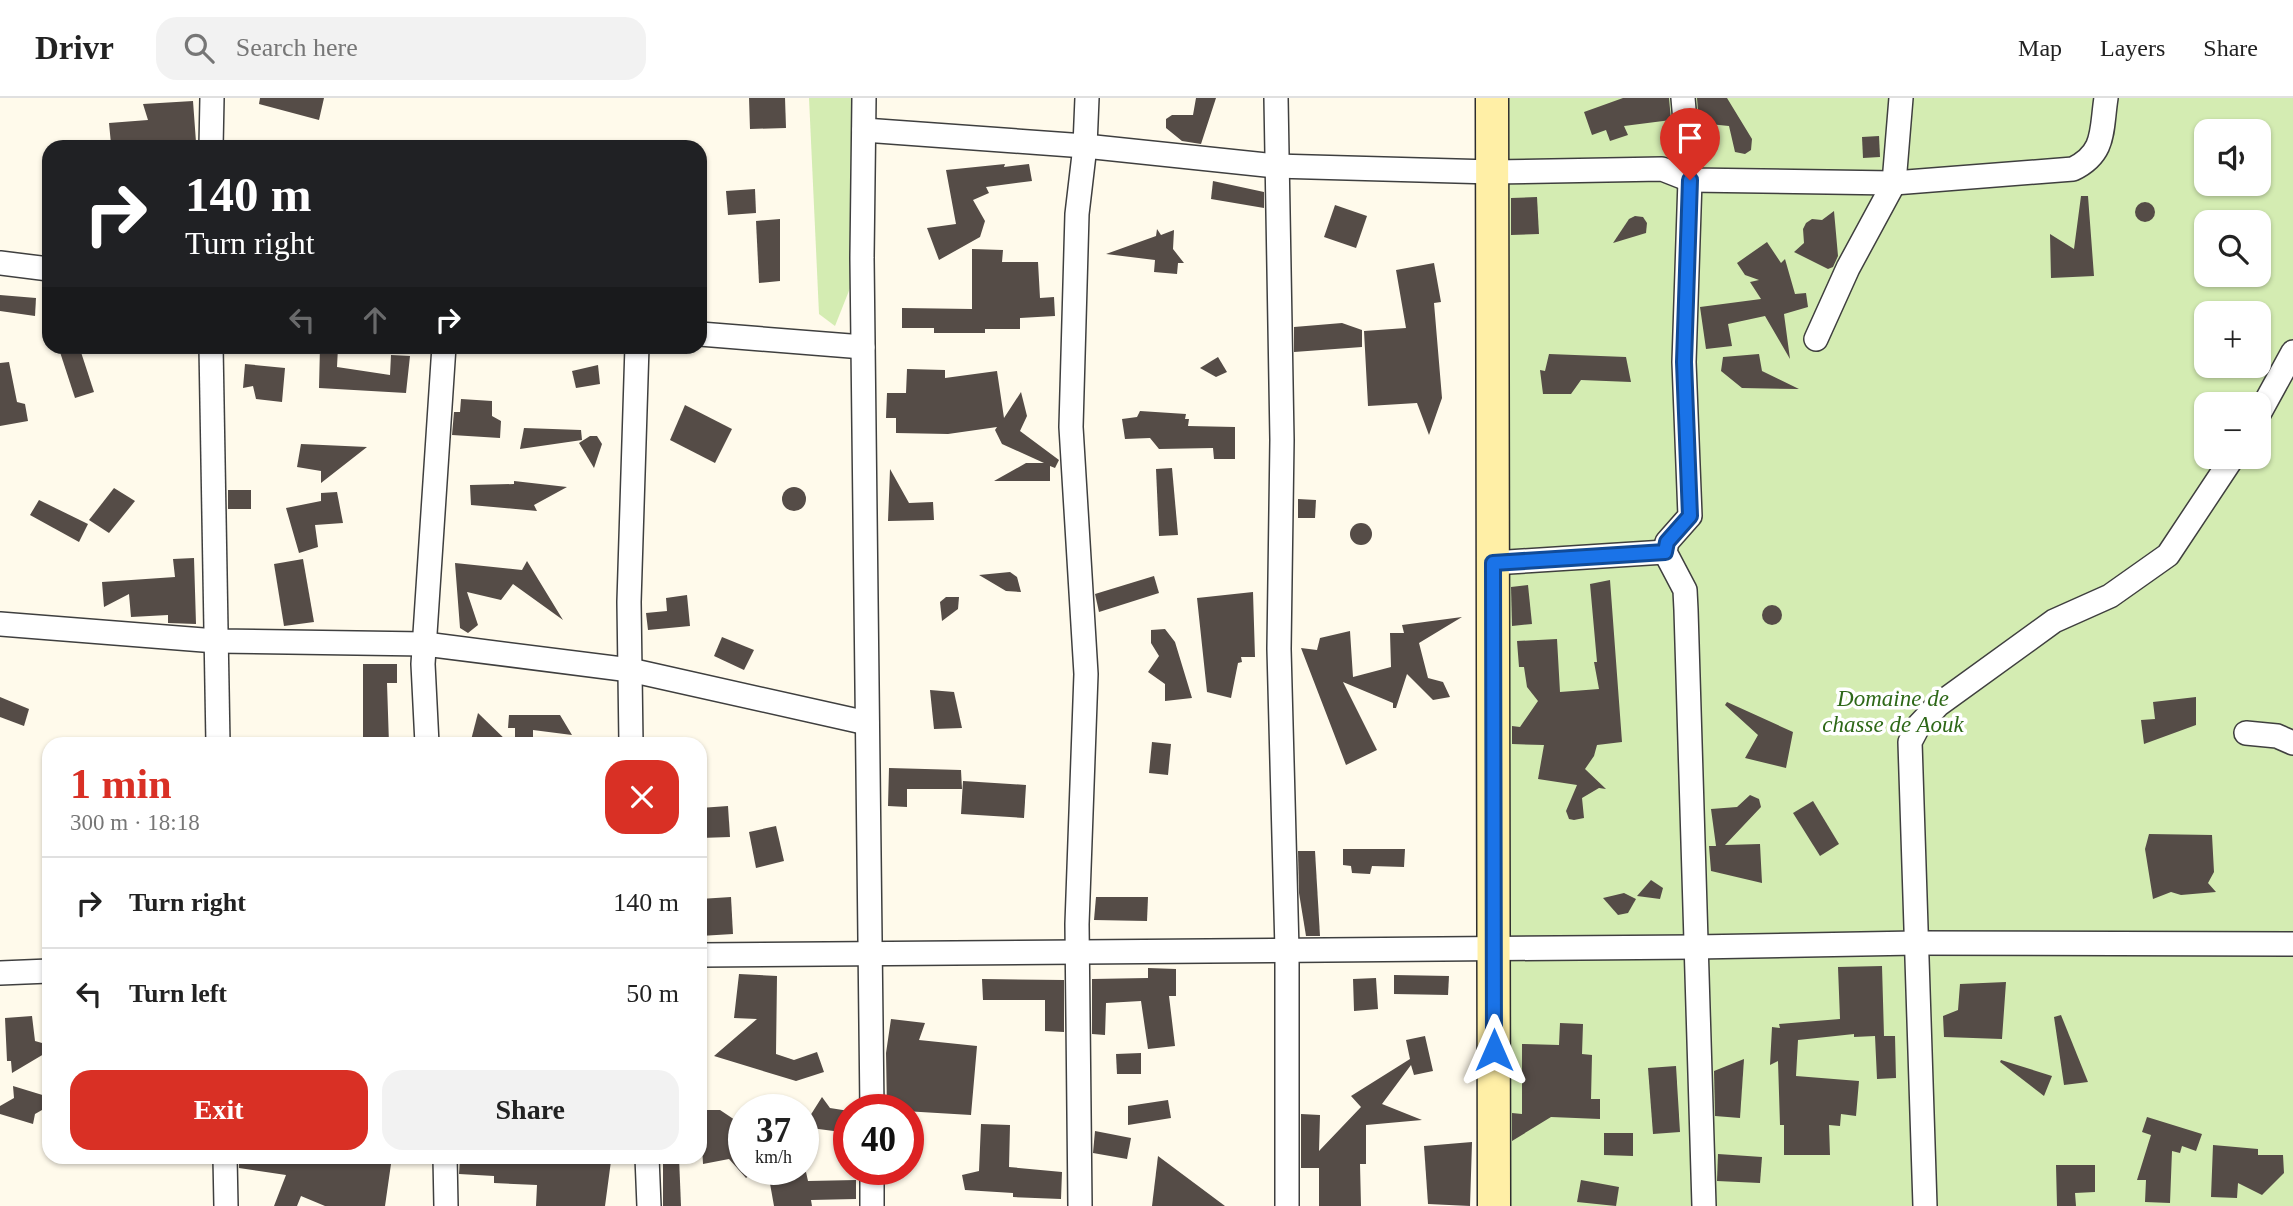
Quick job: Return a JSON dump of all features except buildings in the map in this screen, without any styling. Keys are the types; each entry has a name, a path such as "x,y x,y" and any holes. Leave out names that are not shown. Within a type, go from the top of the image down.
{"street":[{"path":"211,140 212,98"},
{"path":"864,98 863,347 872,1094"},
{"path":"1080,1206 1078,953 1086,674 1071,427 1077,214 1086,146 1087,98"},
{"path":"1276,98 1275,166 1282,440 1279,649 1287,950 1287,1206"},
{"path":"1492,98 1494,1206"},
{"path":"1683,98 1690,180 1684,362 1690,516 1667,542 1665,552 1685,590 1704,1206"},
{"path":"1816,339 1848,268 1894,183 1901,98"},
{"path":"864,130 1086,146 1275,166 1492,172 1662,169 1690,180 1894,183 2073,169 2090,161 2099,146 2106,98"},
{"path":"0,263 42,268"},
{"path":"707,335 863,347"},
{"path":"2271,392 2293,352"},
{"path":"211,354 218,737"},
{"path":"427,737 425,644 443,354"},
{"path":"631,737 629,602 637,354"},
{"path":"1925,1206 1910,742 1919,725 1938,705 2054,621 2110,596 2168,555 2225,469"},
{"path":"1493,563 1665,552"},
{"path":"0,624 216,641 425,644 630,670 867,723"},
{"path":"2246,733 2277,736 2293,743"},
{"path":"707,955 871,951 1078,953 1916,943 2293,944"},
{"path":"0,973 42,971"},
{"path":"225,1164 226,1206"},
{"path":"445,1164 446,1206"},
{"path":"647,1164 649,1206"},
{"path":"872,1185 872,1206"}],"green space":[{"path":"809,98 855,98 862,258 835,326 819,314"},
{"name":"Domaine de chasse de Aouk","path":"1491,98 2293,98 2293,1206 1494,1206"}],"route":[{"path":"1494,1050 1493,563 1665,552 1667,542 1690,516 1684,362 1690,180"}]}
